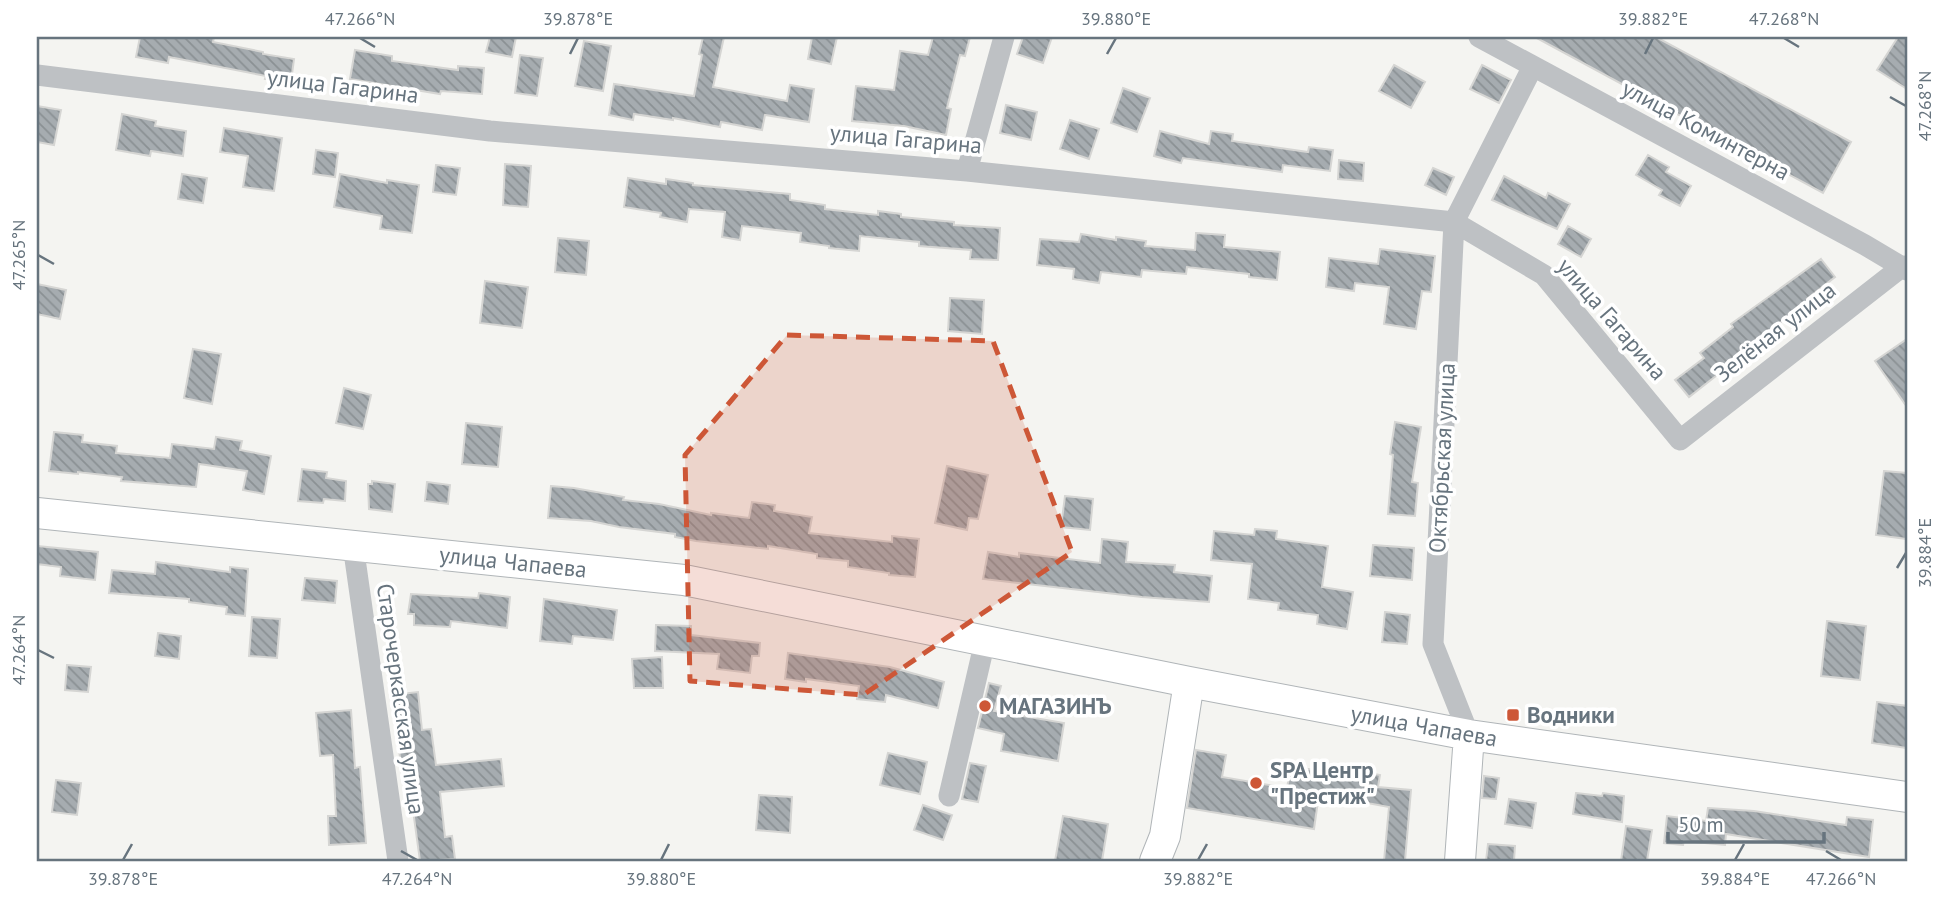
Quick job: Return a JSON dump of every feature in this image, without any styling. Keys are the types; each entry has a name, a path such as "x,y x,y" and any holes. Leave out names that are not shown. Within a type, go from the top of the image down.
{"main road":[{"name":"улица Чапаева","path":"37,513 684,580 1189,682 1469,735 1907,797"},
{"path":"1155,861 1165,836 1189,682"},
{"name":"Октябрьская улица","path":"1460,861 1469,735"}],"street":[{"path":"967,171 1004,37"},
{"name":"улица Коминтерна","path":"1479,37 1905,268"},
{"name":"Октябрьская улица","path":"1469,735 1433,644 1454,222 1532,66"},
{"name":"улица Гагарина","path":"37,75 490,131 967,171 1454,222 1544,275 1680,440"},
{"name":"Зелёная улица","path":"1680,440 1905,268"},
{"name":"Старочеркасская улица","path":"353,545 398,861"},
{"path":"949,796 985,641"}],"highlighted area":[{"path":"787,335 993,341 1072,552 863,695 690,681 685,455"}],"building":[{"path":"140,37 214,37 213,42 294,59 291,82 265,79 266,76 169,57 168,63 136,57"},
{"path":"490,37 516,37 512,57 486,52"},
{"path":"703,37 724,37 713,87 787,101 790,85 814,89 809,122 765,115 762,130 721,122 720,127 673,118 634,114 633,120 609,115 614,84 694,96"},
{"path":"812,37 837,37 831,64 808,59"},
{"path":"933,37 970,37 965,56 960,55 947,108 951,109 946,135 904,126 852,121 856,86 894,90 900,51 928,55"},
{"path":"1023,37 1052,37 1043,63 1017,54"},
{"path":"1535,37 1656,37 1851,142 1823,193"},
{"path":"1898,37 1907,37 1907,89 1877,70"},
{"path":"584,41 611,46 603,91 575,86"},
{"path":"355,50 392,56 392,61 458,70 458,66 484,68 482,94 441,91 440,94 350,79"},
{"path":"520,55 543,58 537,96 515,93"},
{"path":"1394,65 1425,82 1411,108 1379,91"},
{"path":"1482,65 1511,80 1499,103 1470,89"},
{"path":"1123,88 1150,98 1137,132 1111,123"},
{"path":"1006,105 1037,112 1031,140 1000,133"},
{"path":"37,106 61,110 54,145 37,142"},
{"path":"122,114 156,121 155,126 186,131 183,156 151,151 150,156 116,150"},
{"path":"1070,120 1099,129 1089,159 1060,149"},
{"path":"224,128 282,138 274,191 243,187 248,156 220,152"},
{"path":"1160,131 1209,144 1211,131 1233,134 1232,141 1308,152 1309,147 1333,150 1330,171 1283,165 1282,172 1183,158 1181,163 1154,156"},
{"path":"316,150 338,153 335,177 313,174"},
{"path":"1648,155 1669,167 1666,172 1691,186 1680,206 1659,195 1662,190 1636,175"},
{"path":"1339,160 1364,163 1363,181 1338,179"},
{"path":"505,164 531,166 528,207 503,205"},
{"path":"436,165 460,168 456,195 433,192"},
{"path":"1433,168 1454,177 1446,195 1425,185"},
{"path":"182,174 207,178 203,203 178,199"},
{"path":"340,174 387,183 387,180 419,185 412,233 380,229 382,216 334,207"},
{"path":"1504,176 1546,198 1548,193 1570,204 1557,229 1492,200"},
{"path":"628,178 666,184 666,179 693,185 790,194 790,200 825,205 825,209 878,215 878,211 901,214 901,217 954,222 954,225 1000,228 998,260 970,259 971,250 919,246 919,242 860,236 859,251 829,248 800,242 801,233 742,226 740,240 722,237 725,212 689,209 687,222 660,217 661,213 624,207"},
{"path":"1568,226 1591,239 1581,257 1558,244"},
{"path":"1196,233 1225,235 1224,247 1280,252 1277,280 1187,267 1186,274 1142,270 1141,277 1101,272 1099,283 1073,279 1074,269 1037,265 1040,239 1079,242 1081,234 1116,240 1116,237 1146,241 1145,246 1195,250"},
{"path":"558,238 589,241 586,275 555,272"},
{"path":"1380,249 1435,256 1431,292 1422,291 1416,329 1384,324 1389,287 1355,283 1354,291 1326,287 1329,258 1378,264"},
{"path":"1821,259 1835,277 1807,299 1810,303 1793,317 1791,315 1741,351 1744,354 1689,397 1675,380 1704,358 1700,353 1733,327 1731,324"},
{"path":"485,281 528,287 522,328 480,323"},
{"path":"37,284 66,290 60,319 37,314"},
{"path":"950,298 984,300 982,334 948,331"},
{"path":"1907,339 1907,407 1875,361"},
{"path":"193,349 221,354 212,404 184,398"},
{"path":"344,388 371,395 363,429 336,423"},
{"path":"1395,422 1421,427 1412,482 1418,483 1415,516 1388,514 1393,455 1390,454"},
{"path":"466,423 502,427 498,467 462,464"},
{"path":"54,432 83,435 82,442 117,446 116,453 170,458 172,444 214,449 216,437 242,441 240,450 271,456 264,494 243,490 247,471 199,464 196,487 121,481 122,477 49,471"},
{"path":"947,466 988,475 978,519 969,518 967,530 935,523"},
{"path":"302,469 327,472 326,478 346,481 345,501 298,501"},
{"path":"1884,471 1907,473 1907,539 1876,535"},
{"path":"372,481 395,484 392,512 369,509 368,484 372,484"},
{"path":"427,482 450,485 448,504 425,501"},
{"path":"551,486 624,497 623,500 659,504 711,515 749,518 752,502 775,505 774,511 812,517 809,533 892,542 892,536 919,539 915,577 848,567 848,561 817,558 817,554 768,546 768,549 696,541 675,537 675,534 591,521 548,518"},
{"path":"1065,496 1093,499 1090,530 1061,527"},
{"path":"1255,529 1277,531 1276,539 1328,546 1322,587 1353,592 1347,629 1317,624 1318,615 1278,610 1279,603 1248,599 1252,564 1211,560 1214,531 1254,535"},
{"path":"1102,539 1128,542 1126,562 1175,565 1174,572 1212,576 1209,602 983,579 988,552 1100,563"},
{"path":"1373,545 1414,548 1412,580 1370,576"},
{"path":"37,546 98,552 95,580 60,576 61,567 37,564"},
{"path":"156,562 230,572 230,567 248,569 245,616 226,614 227,607 189,602 189,599 109,593 112,570 155,574"},
{"path":"305,578 337,581 335,603 302,600"},
{"path":"479,593 510,597 507,628 451,621 450,627 414,625 414,614 408,614 411,594 478,598"},
{"path":"544,599 617,610 613,640 573,636 572,644 540,641"},
{"path":"1385,612 1410,615 1407,644 1382,642"},
{"path":"252,617 280,619 277,658 249,656"},
{"path":"1827,621 1866,626 1860,680 1821,676"},
{"path":"656,625 691,626 691,635 760,643 759,656 752,656 750,673 717,669 719,654 655,651"},
{"path":"158,633 181,636 179,659 155,656"},
{"path":"788,653 890,667 944,682 938,708 886,695 885,702 857,699 859,686 785,679"},
{"path":"662,657 663,688 634,688 632,659"},
{"path":"67,665 91,667 88,692 65,690"},
{"path":"989,683 1001,686 994,711 1064,723 1058,761 1001,751 1004,734 978,728"},
{"path":"418,692 422,730 431,729 436,765 501,759 504,786 440,792 445,837 452,836 455,859 420,861 409,781 403,781 392,695"},
{"path":"1877,702 1907,706 1907,748 1872,743"},
{"path":"351,710 355,768 360,767 366,843 329,845 328,816 336,816 333,755 320,756 316,713"},
{"path":"1196,750 1226,755 1222,777 1287,788 1291,766 1342,775 1343,768 1380,775 1378,787 1411,790 1405,861 1384,861 1389,807 1319,794 1314,829 1187,808"},
{"path":"888,753 927,762 920,794 880,785"},
{"path":"970,763 986,766 978,802 962,799"},
{"path":"1484,776 1499,778 1496,799 1482,798"},
{"path":"56,780 81,783 77,815 52,812"},
{"path":"1576,793 1624,796 1622,822 1573,814"},
{"path":"759,795 792,797 790,833 756,830"},
{"path":"1509,799 1536,803 1532,828 1505,824"},
{"path":"923,805 952,815 943,840 914,830"},
{"path":"1708,808 1754,811 1846,825 1847,817 1873,820 1869,857 1726,834 1725,845 1684,841 1683,845 1664,843 1667,816 1706,821"},
{"path":"1063,816 1108,824 1102,861 1055,861"},
{"path":"1626,826 1652,830 1647,861 1621,861"},
{"path":"1488,844 1515,846 1514,861 1486,861"}],"place":[{"name":"МАГАЗИНЪ","path":"985,706"},
{"name":"Водники","path":"1513,715"},
{"name":"SPA Центр \"Престиж\"","path":"1256,783"}]}
